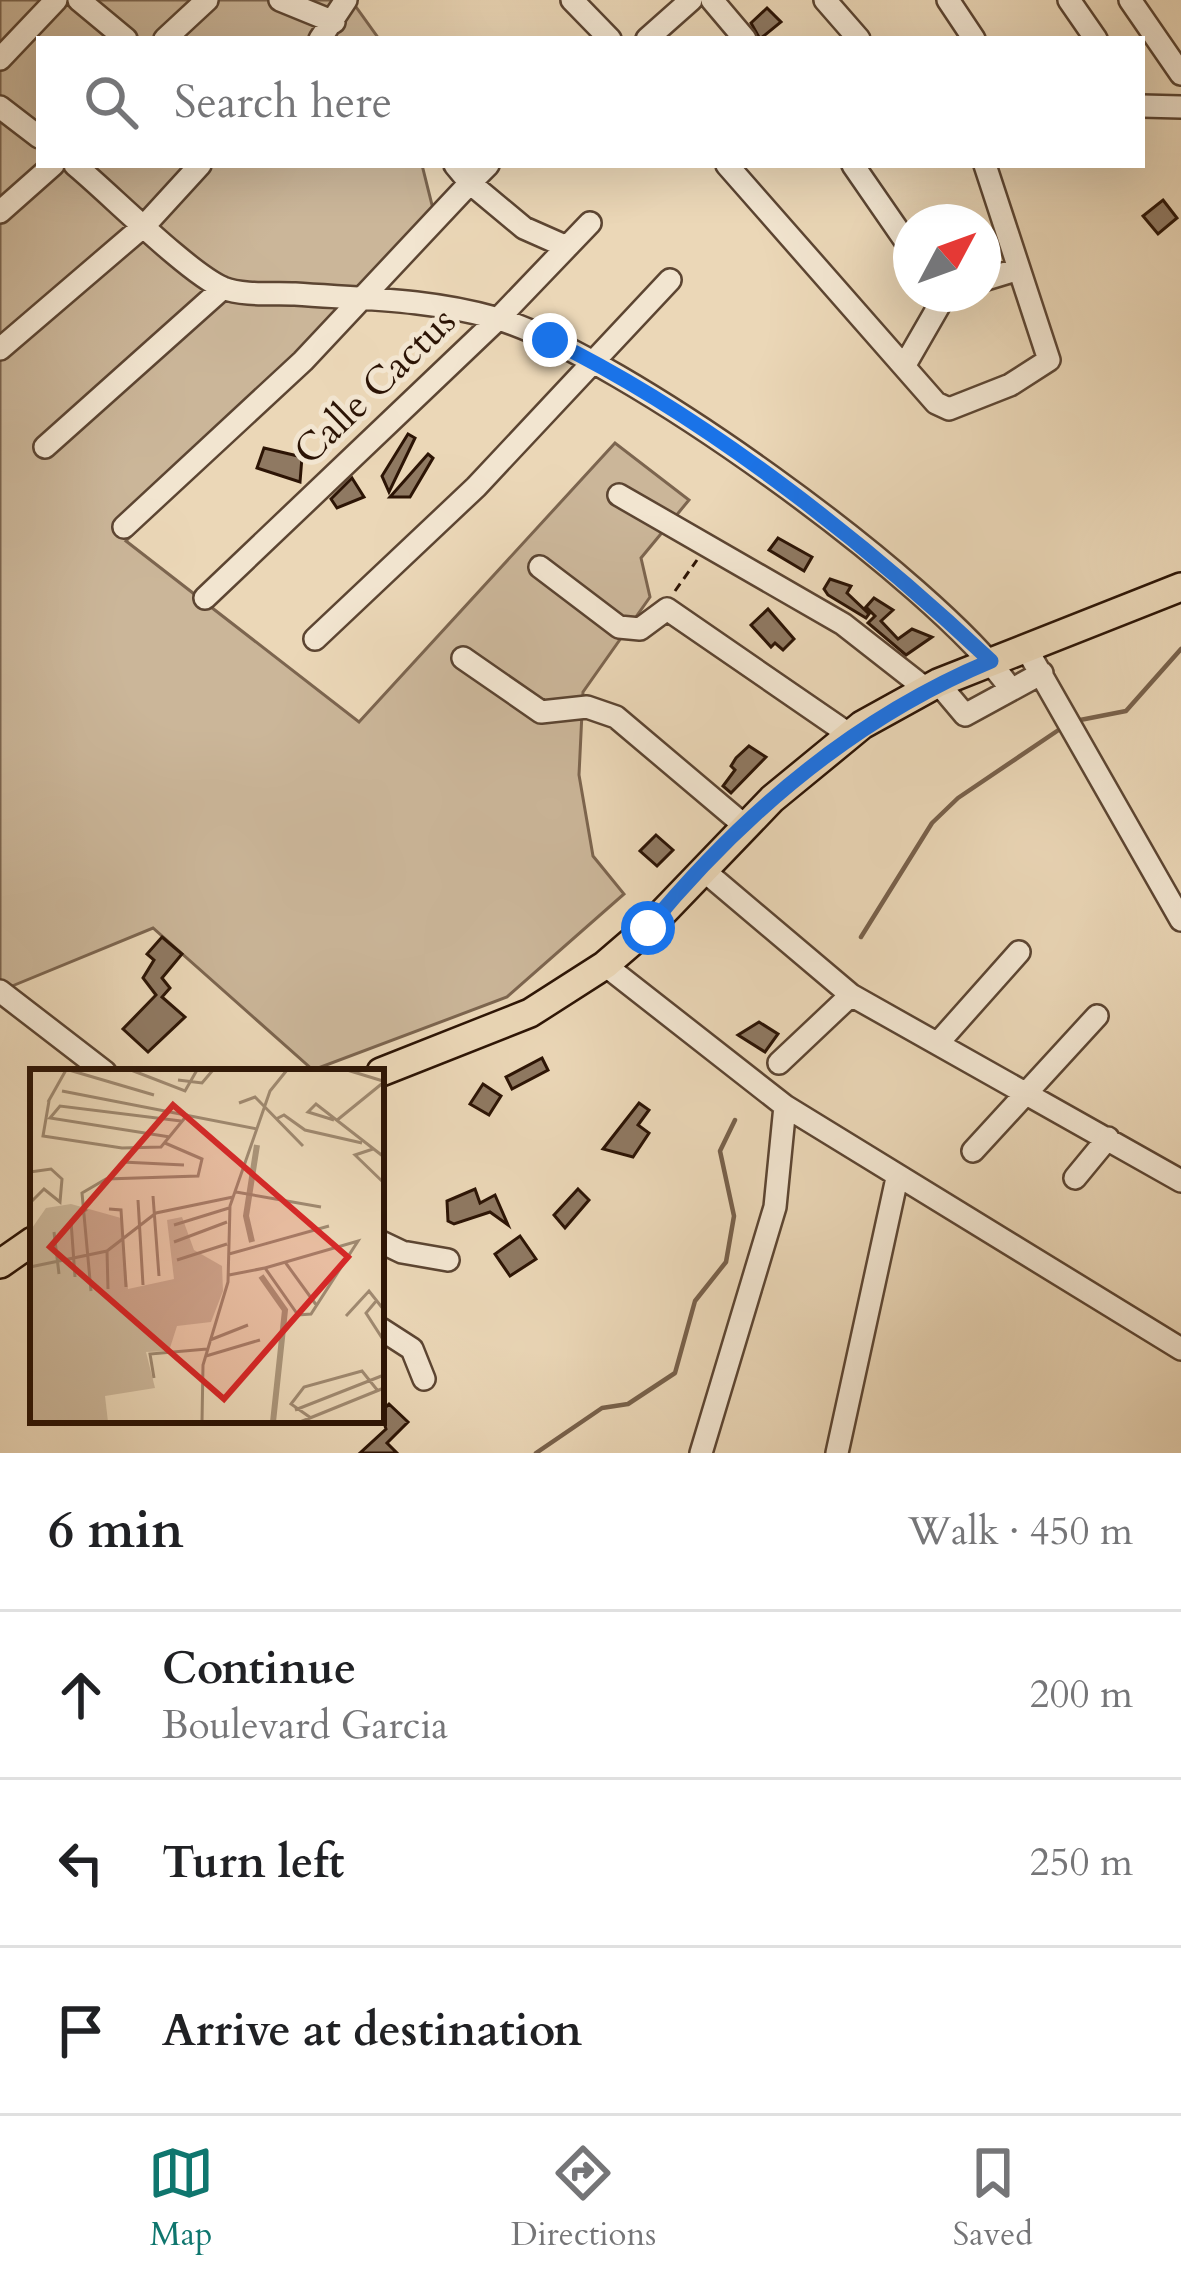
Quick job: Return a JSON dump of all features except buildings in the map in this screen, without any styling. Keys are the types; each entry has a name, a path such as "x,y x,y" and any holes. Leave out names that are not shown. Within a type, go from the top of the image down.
{"main road":[{"path":"384,1071 530,1013 605,965 648,928 745,826 850,735 932,686 1181,587"},
{"path":"0,1264 30,1243"}],"street":[{"path":"0,59 56,0"},
{"path":"79,0 122,36"},
{"path":"169,36 207,0"},
{"path":"280,0 327,30 346,0"},
{"path":"572,0 607,36"},
{"path":"650,36 691,0"},
{"path":"712,0 742,36"},
{"path":"824,0 857,36"},
{"path":"948,0 972,36"},
{"path":"1069,0 1094,36"},
{"path":"1130,0 1181,74"},
{"path":"1145,106 1181,107"},
{"path":"0,107 36,135"},
{"path":"0,212 50,168"},
{"path":"79,168 223,288 426,302 498,319 597,363 792,495 884,565 991,661 1010,688"},
{"path":"0,349 146,224 197,168"},
{"path":"458,168 524,228 567,247"},
{"path":"124,527 303,361 485,168"},
{"path":"730,168 906,363 936,403 949,409 1045,366 1049,350 986,168"},
{"path":"855,168 893,223"},
{"name":"Calle Cactus","path":"205,598 498,319 590,223"},
{"path":"1001,274 1019,268"},
{"path":"316,639 597,363 670,280"},
{"path":"45,447 223,288"},
{"path":"906,363 936,312"},
{"path":"620,495 843,624 932,686 964,715 1042,673"},
{"path":"540,567 620,627 640,629 667,609 850,735"},
{"path":"1026,648 1181,920"},
{"path":"464,658 541,712 587,706 616,717 745,826"},
{"path":"702,869 851,995 1181,1181"},
{"path":"938,1043 1018,952"},
{"path":"605,965 785,1106 1181,1349"},
{"path":"0,991 101,1069"},
{"path":"778,1063 851,995"},
{"path":"973,1151 1097,1016"},
{"path":"701,1453 775,1208 785,1106"},
{"path":"1075,1178 1108,1138"},
{"path":"837,1453 898,1178"},
{"path":"384,1243 402,1252 448,1260"},
{"path":"384,1331 412,1349 424,1379"}],"path":[{"path":"667,609 689,566 717,551"}],"shaded area":[{"path":"0,0 351,0 377,36 36,36 36,168 423,168 435,217 401,262 126,541 359,722 615,443 689,500 641,558 650,597 583,692 579,775 593,856 624,894 507,997 316,1069 153,928 0,991"}],"waterway":[{"path":"1075,721 1126,711 1181,649"},
{"path":"861,937 932,823 958,798 1060,729"},
{"path":"536,1453 602,1408 628,1404 675,1373 695,1301 726,1262 734,1216 720,1151 735,1120"}],"route":[{"path":"550,340 597,363 773,481 884,565 991,661 938,683 862,725 772,800 648,928"}]}
